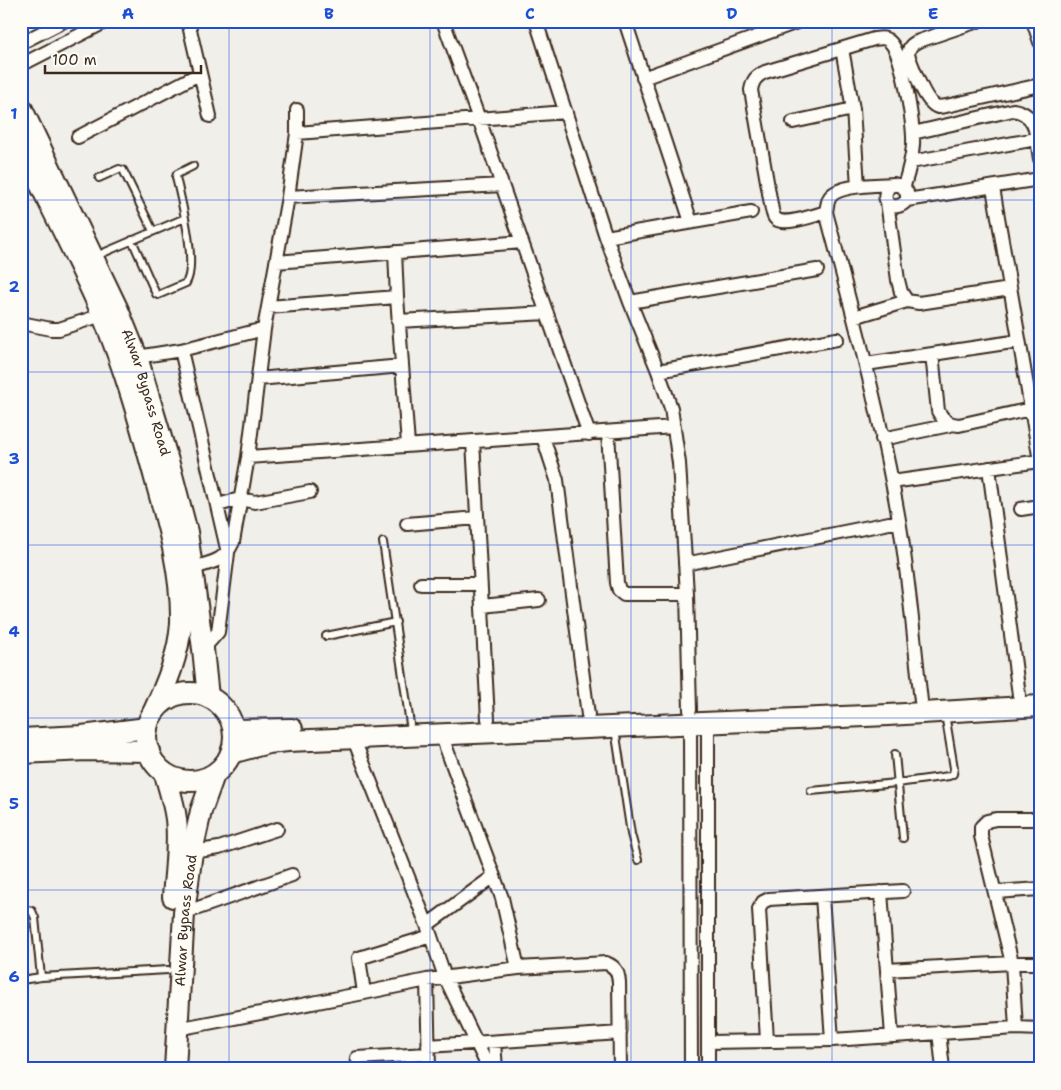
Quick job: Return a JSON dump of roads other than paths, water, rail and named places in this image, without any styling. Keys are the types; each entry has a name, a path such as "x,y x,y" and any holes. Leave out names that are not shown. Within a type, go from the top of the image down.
{"main road":[{"name":"Alwar Bypass Road","path":"21,107 129,333 137,357 171,471 186,532 204,649 208,697"},
{"name":"Alwar Bypass Road","path":"21,144 102,315 119,357 168,524 177,568 181,625 177,651 169,678 150,720"},
{"path":"193,693 208,697 220,705 229,716 234,730 231,753 226,763 214,775 198,781 181,781 165,774 153,761 146,745 150,720 163,702 177,695 193,693"},
{"path":"231,753 268,743 288,741 615,728 696,719 921,701 1040,694"},
{"path":"234,730 280,730 588,715 696,719 945,712 1040,706"},
{"path":"21,739 82,736 150,720"},
{"path":"21,753 87,750 149,751"},
{"name":"Alwar Bypass Road","path":"163,1069 155,971 177,841 173,801 165,774"},
{"name":"Alwar Bypass Road","path":"175,1069 184,913 192,852 201,811 214,775"}],"street":[{"path":"21,44 46,25 64,21"},
{"path":"21,65 107,21"},
{"path":"188,21 210,116"},
{"path":"442,21 479,119 589,434"},
{"path":"536,21 606,237 671,408 679,463 696,719 708,1069"},
{"path":"625,21 692,222"},
{"path":"644,78 772,26 800,21"},
{"path":"978,21 919,41 908,48 908,55 926,96 932,103 938,107 946,106 1040,84"},
{"path":"1033,21 1040,42"},
{"path":"826,212 789,221 780,221 775,218 751,90 753,82 765,72 842,48 883,38 890,41 900,63 913,133 911,162 899,185 886,191 885,199 898,280 906,301"},
{"path":"842,48 853,109 858,186"},
{"path":"78,137 199,74"},
{"path":"793,122 853,109"},
{"path":"204,649 218,632 228,553 233,542 248,456 264,329 288,197 297,133 297,110"},
{"path":"913,133 1013,110 1023,111 1030,116 1034,124 1040,159"},
{"path":"297,133 566,112"},
{"path":"911,162 1036,140"},
{"path":"887,202 898,207 907,200 993,188 1040,179"},
{"path":"288,197 502,185"},
{"path":"907,200 908,192 899,185 858,186 840,190 831,195 827,203 826,212 866,364 892,482 899,521 921,701"},
{"path":"892,482 1040,461 1035,408 1019,341 993,188"},
{"path":"606,237 751,212"},
{"path":"276,262 522,242"},
{"path":"395,252 396,297 408,445"},
{"path":"630,302 817,270"},
{"path":"854,318 906,301 919,303 1010,289"},
{"path":"268,307 396,297"},
{"path":"398,321 547,313"},
{"path":"21,323 59,329 102,315"},
{"path":"137,357 181,350 264,329"},
{"path":"658,371 837,339"},
{"path":"866,364 1019,341"},
{"path":"181,350 228,553"},
{"path":"932,354 938,411 942,418 950,425"},
{"path":"258,380 402,366"},
{"path":"882,439 950,425 959,425 1035,408"},
{"path":"248,456 674,427"},
{"path":"608,432 616,573 619,590 624,594 687,594"},
{"path":"542,437 557,480 588,715"},
{"path":"473,440 488,720"},
{"path":"988,468 1019,695"},
{"path":"218,505 240,500 255,502 310,492"},
{"path":"1021,508 1040,506"},
{"path":"407,524 477,518"},
{"path":"685,564 899,521"},
{"path":"193,568 219,560 228,553"},
{"path":"421,584 480,584"},
{"path":"482,606 539,600"},
{"path":"691,1069 696,719"},
{"path":"441,734 502,898 518,968"},
{"path":"353,737 429,931 445,977 488,1069"},
{"path":"1016,1028 1012,963 981,836 981,827 987,821 996,819 1040,819"},
{"path":"192,852 219,848 277,829"},
{"path":"184,913 292,875"},
{"path":"364,993 360,958 429,931 494,876"},
{"path":"996,892 1040,889"},
{"path":"767,1040 760,909 763,902 769,899 903,891"},
{"path":"881,892 892,1036"},
{"path":"822,896 832,1040"},
{"path":"177,1029 445,977 518,968 606,963 614,966 618,972 620,1069"},
{"path":"887,970 1040,963"},
{"path":"427,980 428,1069"},
{"path":"708,1042 832,1040 939,1032 1016,1028 1040,1029"},
{"path":"939,1032 943,1069"},
{"path":"357,1058 494,1042 620,1033"},
{"path":"494,1042 496,1069"}],"lane":[{"path":"132,240 158,296 182,286 189,278 185,218 176,177 177,174 193,166"},
{"path":"99,178 123,170 153,231"},
{"path":"93,257 185,218"},
{"path":"383,542 410,724"},
{"path":"326,636 396,622"},
{"path":"811,791 897,783 953,774 954,768 945,712"},
{"path":"615,728 631,834 638,860"},
{"path":"895,754 903,838"},
{"path":"21,909 32,911 35,918 41,977"},
{"path":"21,980 41,977 155,971"}]}
